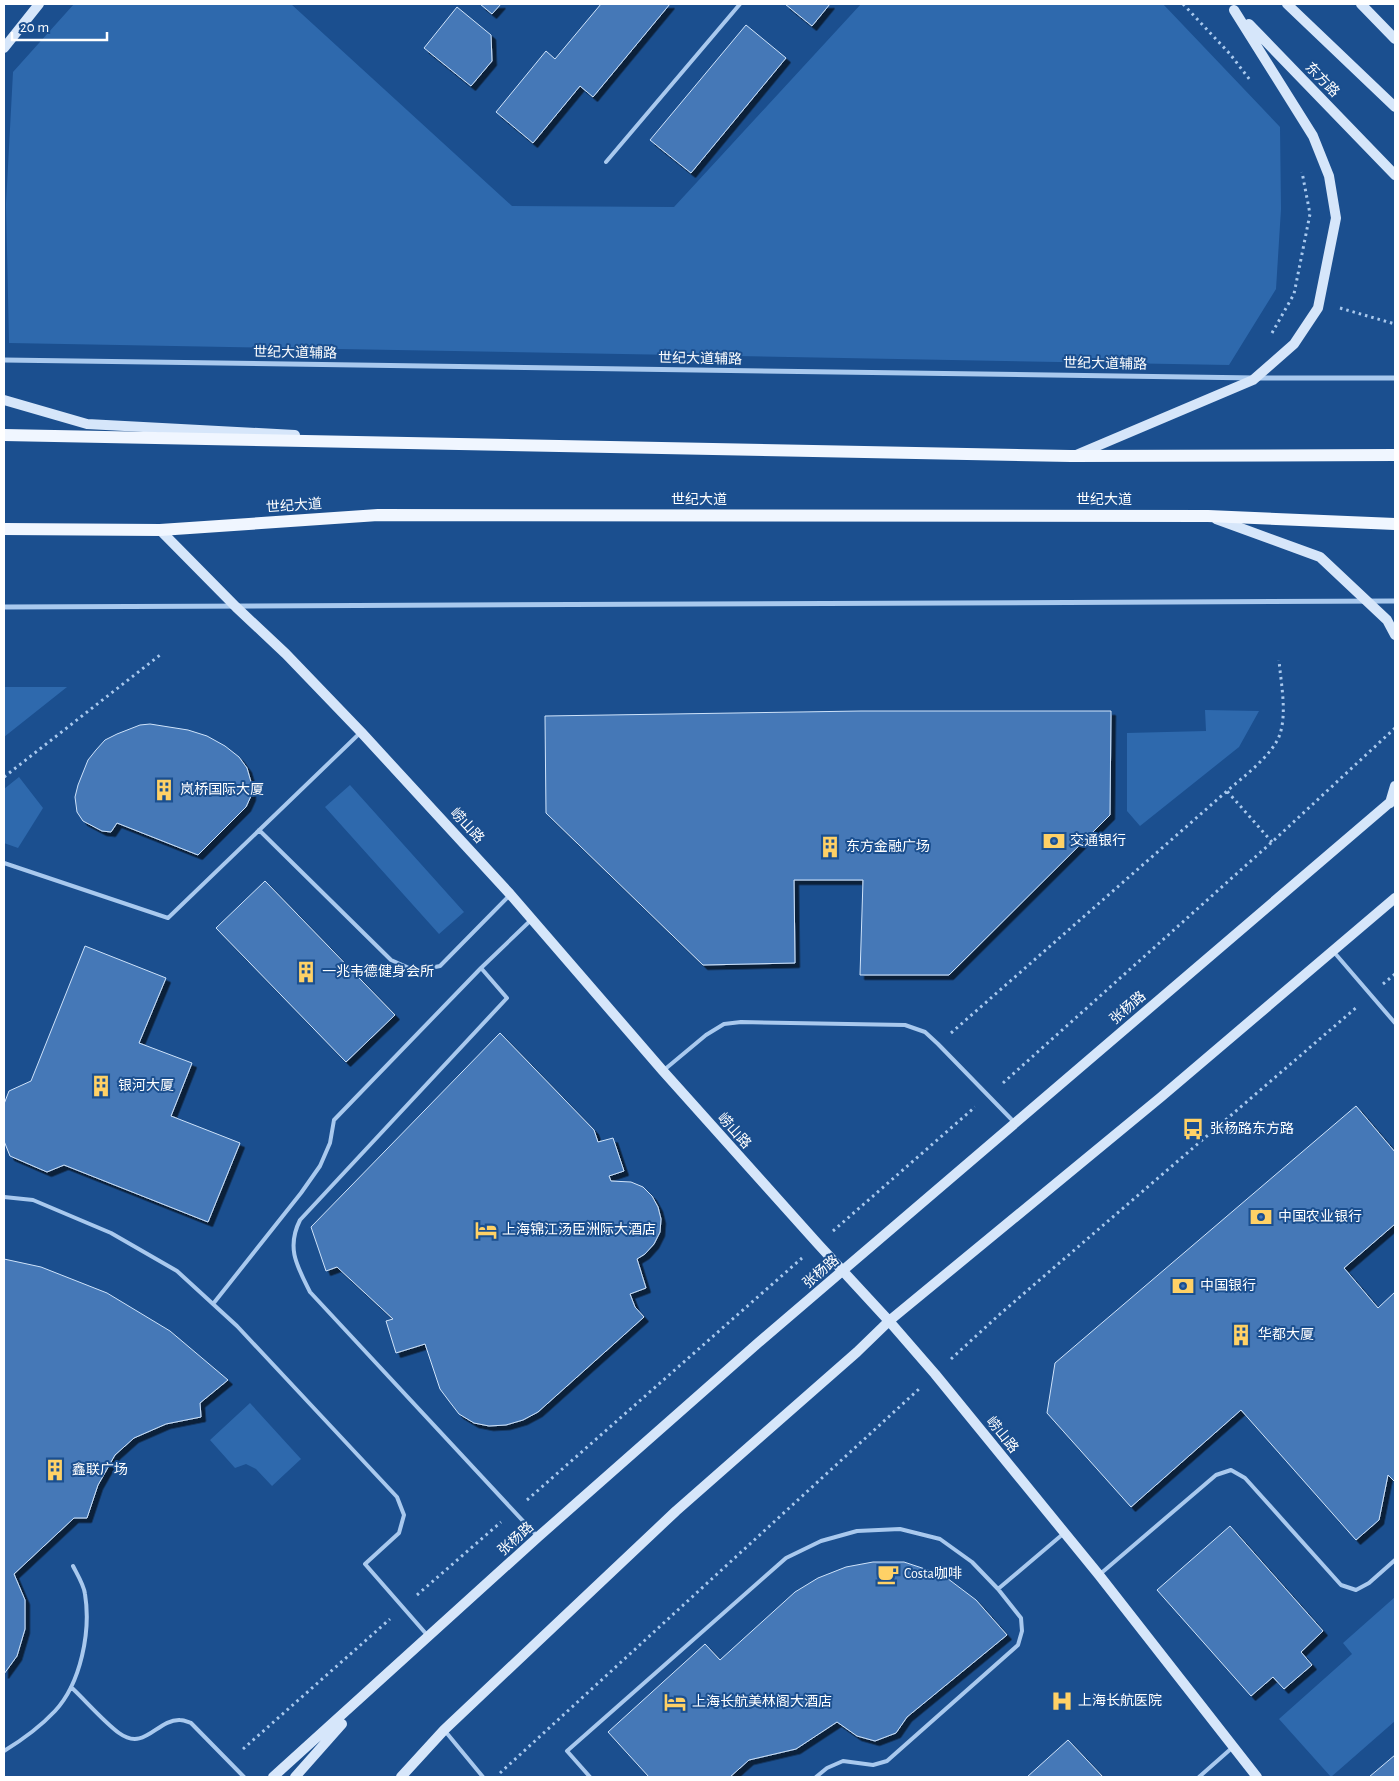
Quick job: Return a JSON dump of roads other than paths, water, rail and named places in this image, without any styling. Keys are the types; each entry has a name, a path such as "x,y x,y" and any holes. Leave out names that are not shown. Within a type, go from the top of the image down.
{"main road":[{"path":"4,48 39,4"},
{"path":"1287,4 1395,106"},
{"path":"1361,4 1395,39"},
{"path":"1072,456 1256,378 1294,344 1318,308 1336,218 1329,176 1313,136 1232,7"},
{"name":"东方路","path":"1232,7 1395,174"},
{"path":"4,400 87,424 471,444"},
{"path":"4,435 1072,456 1395,455"},
{"name":"世纪大道","path":"4,529 160,530 378,515 1208,516 1395,524"},
{"path":"1208,516 1320,557 1387,620 1395,635"},
{"name":"崂山路","path":"160,530 236,607 286,654 361,732 510,894 663,1071 889,1321 935,1374 1099,1575 1257,1777"},
{"path":"1392,800 1395,786"},
{"name":"张杨路","path":"274,1777 538,1537 758,1343 1392,800"},
{"path":"402,1777 444,1730 676,1510 857,1352 889,1321 1154,1104 1395,898"},
{"path":"295,1777 368,1693"},
{"path":"395,1777 418,1760"}],"street":[{"name":"世纪大道辅路","path":"4,360 1256,378 1395,378"},
{"path":"4,607 1395,601"}],"lane":[{"path":"606,162 740,4"},
{"path":"4,863 168,918 361,732"},
{"path":"259,830 391,960 416,971 440,966 510,894"},
{"path":"213,1304 301,1193 320,1166 330,1143 334,1120 481,968 531,920"},
{"path":"1332,951 1395,1023"},
{"path":"481,968 507,998 300,1220 294,1231 292,1244 297,1268 310,1292 538,1537"},
{"path":"663,1071 706,1035 724,1024 741,1022 905,1025 924,1032 938,1044 1016,1124"},
{"path":"4,1197 33,1200 112,1233 177,1271 237,1326 397,1497 404,1515 399,1533 365,1564 429,1637"},
{"path":"1099,1575 1216,1474 1231,1470 1245,1478 1341,1585 1356,1590 1369,1583 1395,1560"},
{"path":"590,1777 567,1751 786,1558 821,1541 857,1531 900,1529 940,1540 972,1562 998,1589 1021,1618 1022,1632 1018,1645 887,1761 873,1765 843,1760 826,1768 816,1777"},
{"path":"998,1589 1065,1533"},
{"path":"4,1751 26,1737 56,1710 71,1687 82,1658 86,1626 85,1592 73,1566"},
{"path":"71,1687 120,1734 132,1739 144,1738 166,1723 180,1720 192,1723 244,1777"},
{"path":"444,1730 483,1777"},
{"path":"1199,1777 1233,1747"}],"place":[{"name":"岚桥国际大厦","path":"164,790"},
{"name":"交通银行","path":"1054,841"},
{"name":"东方金融广场","path":"830,847"},
{"name":"一兆韦德健身会所","path":"306,972"},
{"name":"银河大厦","path":"101,1086"},
{"name":"张杨路东方路","path":"1193,1129"},
{"name":"中国农业银行","path":"1261,1217"},
{"name":"上海锦江汤臣洲际大酒店","path":"486,1230"},
{"name":"中国银行","path":"1183,1286"},
{"name":"华都大厦","path":"1241,1335"},
{"name":"鑫联广场","path":"55,1470"},
{"name":"Costa咖啡","path":"888,1574"},
{"name":"上海长航医院","path":"1062,1701"},
{"name":"上海长航美林阁大酒店","path":"675,1702"}]}
